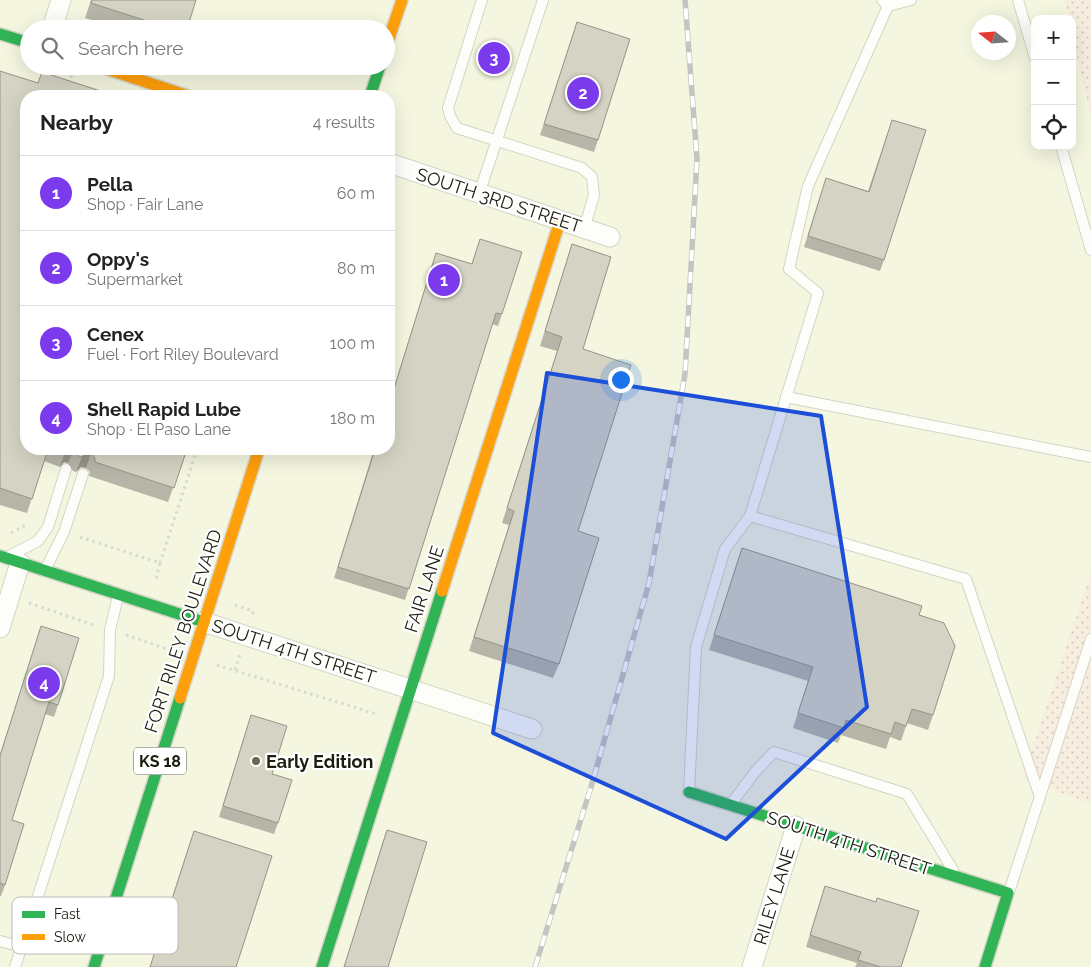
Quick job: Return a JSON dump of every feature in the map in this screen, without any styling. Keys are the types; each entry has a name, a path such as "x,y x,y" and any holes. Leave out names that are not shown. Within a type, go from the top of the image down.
{"main road":[{"path":"395,21 402,0"},
{"path":"0,34 20,40"},
{"path":"125,75 170,90"},
{"path":"372,90 377,75"},
{"name":"FAIR LANE","path":"322,967 560,221"},
{"name":"FORT RILEY BOULEVARD","path":"116,897 257,455"},
{"name":"SOUTH 4TH STREET","path":"8,559 204,622"},
{"name":"SOUTH 4TH STREET","path":"690,792 1008,893"},
{"path":"985,967 1008,893"},
{"name":"FORT RILEY BOULEVARD","path":"94,967 98,954"}],"street":[{"path":"55,20 61,0"},
{"name":"SOUTH 3RD STREET","path":"395,165 610,237"},
{"path":"0,628 8,559"},
{"name":"SOUTH 4TH STREET","path":"204,622 532,729"},
{"name":"RILEY LANE","path":"752,967 796,826"}],"lane":[{"path":"482,0 448,108 450,116 457,128 582,168 592,177 594,196 584,229"},
{"path":"479,194 543,0"},
{"path":"690,792 696,647 725,550 750,516 818,293 789,268 808,186 885,3 911,0"},
{"path":"1018,0 1031,44"},
{"path":"1062,150 1091,250"},
{"path":"786,397 1091,457"},
{"path":"8,559 38,541 48,527 66,469"},
{"path":"45,571 64,532 83,474"},
{"path":"750,516 966,579 1040,797"},
{"path":"38,897 109,676 110,630 119,594"},
{"path":"1008,893 1091,639"},
{"path":"731,805 755,772 774,752 908,794 957,877"},
{"path":"15,967 20,954"}],"path":[{"path":"67,89 71,75"},
{"path":"162,582 156,581 160,563 195,455"},
{"path":"7,535 30,523 48,527"},
{"path":"64,532 160,563"},
{"path":"211,598 254,611"},
{"path":"193,658 400,721"}],"highlighted area":[{"path":"547,373 821,416 867,707 726,839 493,733"}],"shaded area":[{"path":"1065,0 1091,0 1091,117 1076,51 1076,15 1068,15"},
{"path":"1091,571 1091,804 1022,778"}],"building":[{"path":"92,0 196,0 190,20 144,20 91,3"},
{"path":"577,22 630,39 598,140 544,124"},
{"path":"0,71 38,83 41,75 51,75 98,90 20,90 20,455 46,455 32,499 0,488"},
{"path":"892,120 926,130 884,260 808,236 826,178 869,192"},
{"path":"480,239 522,252 502,314 496,313 409,589 338,567 373,455 395,455 395,386 436,253 472,264"},
{"path":"572,244 611,257 583,349 631,365 578,531 599,538 559,664 474,637 514,511 507,508 562,337 545,331"},
{"path":"93,455 185,455 174,488 95,462"},
{"path":"742,548 922,606 919,615 944,623 955,646 933,715 912,709 906,726 895,722 891,734 846,720 844,728 798,713 813,667 714,635"},
{"path":"41,626 79,638 58,705 49,702 12,820 24,824 5,885 0,883 0,756"},
{"name":"Early Edition","path":"251,715 287,726 272,774 292,780 278,823 223,806"},
{"path":"387,830 427,842 388,967 344,967"},
{"path":"194,831 272,856 236,967 150,967 154,954 178,954 178,897 173,897"},
{"path":"825,886 876,902 877,898 919,911 901,967 881,967 858,960 861,952 810,935"}],"railway":[{"path":"535,967 591,787 649,583 685,374 697,159 685,0"}],"traffic: fast":[{"path":"0,34 20,40"},
{"path":"372,90 377,75"},
{"path":"0,556 204,622"},
{"path":"322,967 442,591"},
{"path":"116,897 180,698"},
{"path":"689,792 1008,893 985,967"},
{"path":"94,967 98,954"}],"traffic: slow":[{"path":"395,21 402,0"},
{"path":"125,75 170,90"},
{"path":"442,591 560,221"},
{"path":"180,698 257,455"}],"place":[{"name":"Cenex","path":"494,58"},
{"name":"Oppy's","path":"583,93"},
{"name":"Pella","path":"444,280"},
{"name":"Shell Rapid Lube","path":"44,683"},
{"name":"Early Edition","path":"256,761"}]}
